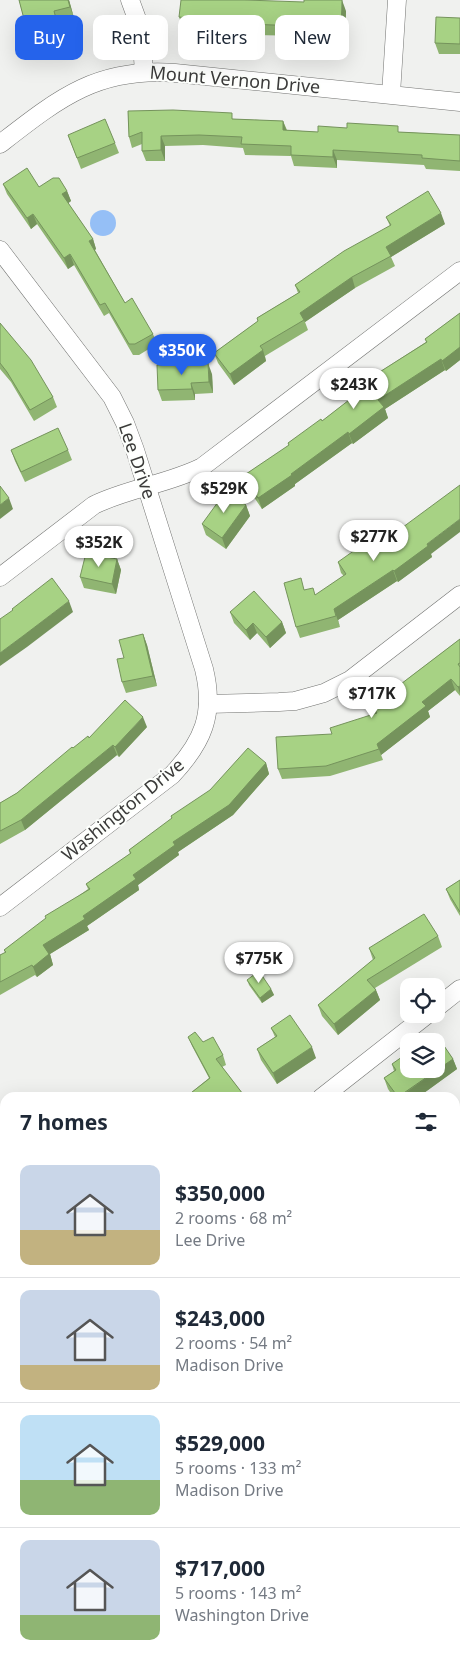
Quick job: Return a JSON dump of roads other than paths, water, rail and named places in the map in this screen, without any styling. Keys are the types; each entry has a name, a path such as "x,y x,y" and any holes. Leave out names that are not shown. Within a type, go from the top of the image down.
{"street":[{"path":"130,0 141,30 144,72"},
{"path":"390,94 397,0"},
{"name":"Mount Vernon Drive","path":"0,144 60,99 81,88 104,79 144,72 175,73 460,102"},
{"name":"Lee Drive","path":"0,250 112,397 131,436 204,669 208,686 208,704"},
{"path":"0,577 94,505 110,497 188,474 202,467 460,271"},
{"path":"208,704 295,701 324,693 350,680 460,595"},
{"name":"Washington Drive","path":"0,908 172,775 198,743 205,724 208,704"},
{"path":"445,1001 460,989"},
{"path":"329,1092 417,1023"}],"water":[{"path":"103,210 112,214 116,223 112,232 103,236 94,232 90,223 94,214"}]}
